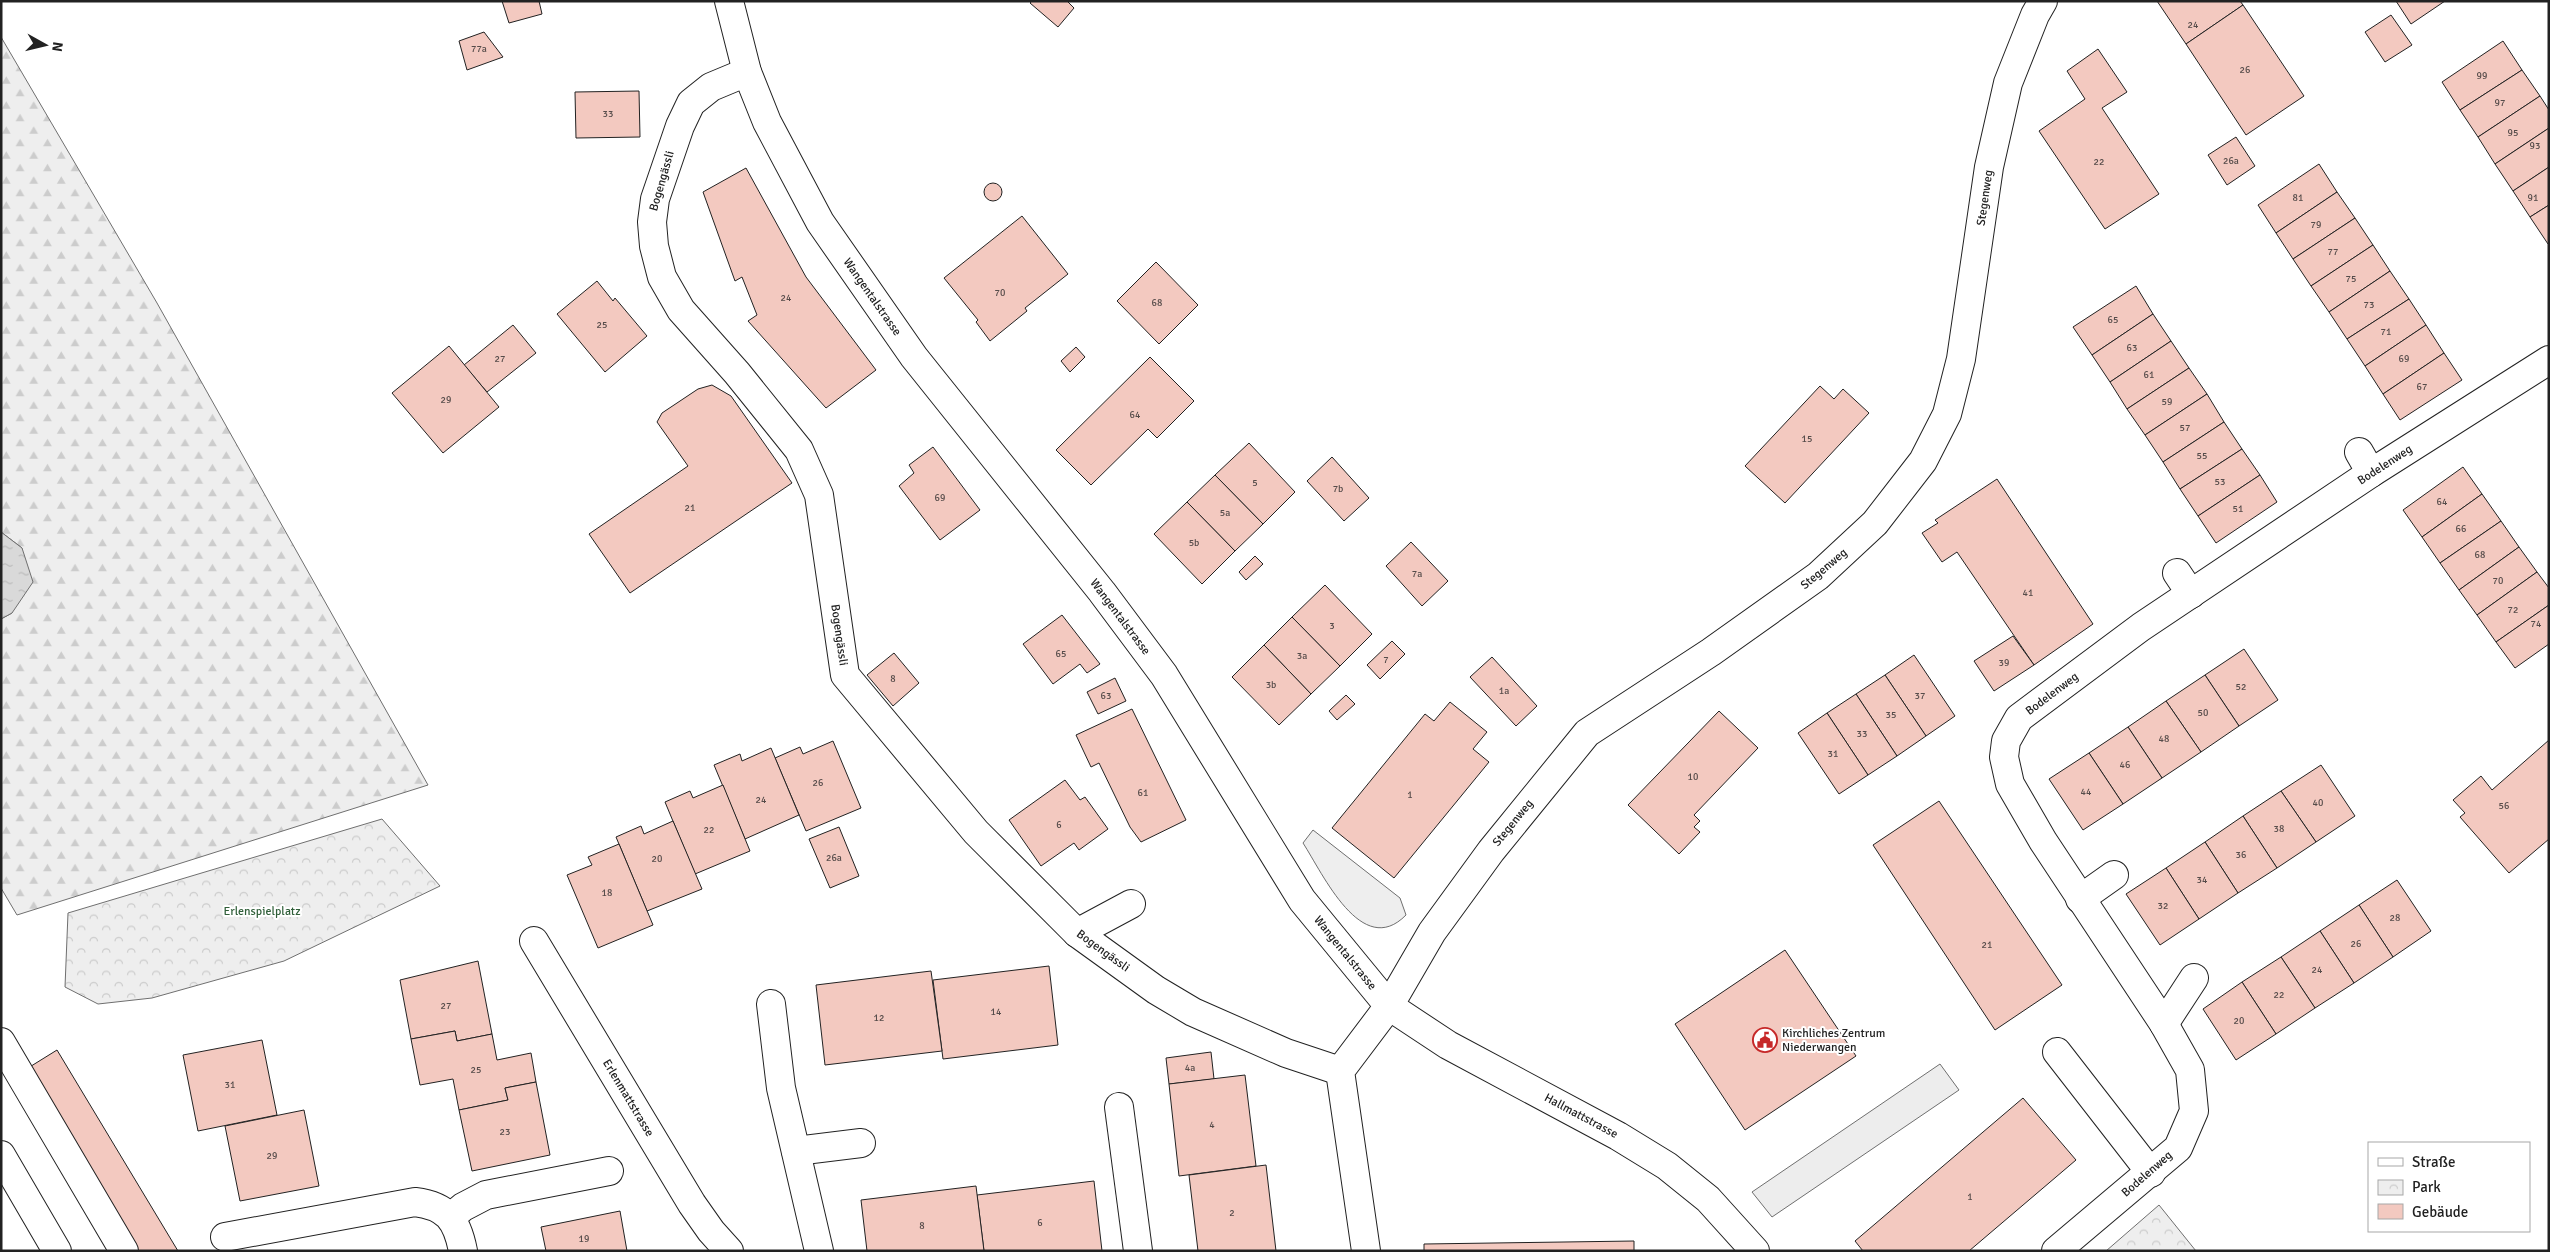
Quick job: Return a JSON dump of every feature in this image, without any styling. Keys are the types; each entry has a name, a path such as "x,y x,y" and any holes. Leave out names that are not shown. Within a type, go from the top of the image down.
{"main road":[{"name":"Wangentalstrasse","path":"730,1 747,72 767,122 820,222 914,357 1102,592 1164,675 1302,900 1389,1006"},
{"name":"Stegenweg","path":"1389,1006 1432,932 1491,851 1587,733 1711,652 1818,576 1875,523 1923,461 1947,414 1961,359 1989,167 2008,83 2035,15 2043,1"},
{"name":"Bogengässli","path":"747,72 711,87 691,104 680,126 655,199 652,222 654,246 662,277 682,310 737,373 799,450 819,495 845,675 976,832 1077,933 1156,990 1194,1012 1286,1052 1340,1071"},
{"name":"Bodelenweg","path":"2056,1251 2178,1148 2194,1111 2190,1070 2164,1024 2080,899 2010,784 2004,757 2006,741 2019,718 2141,627 2184,583 2365,463 2549,360"},
{"path":"2080,899 2114,875"},
{"path":"1077,933 1131,904"},
{"name":"Erlenmattstrasse","path":"534,941 692,1204 711,1231 729,1251"},
{"path":"2164,1024 2194,978"},
{"path":"771,1004 781,1088 819,1251"},
{"path":"1366,1251 1340,1071 1389,1006"},
{"name":"Hallmattstrasse","path":"1389,1006 1448,1045 1618,1136 1667,1166 1708,1199 1754,1251"},
{"path":"1,1042 124,1251"},
{"path":"2057,1052 2150,1173"},
{"path":"1119,1107 1138,1251"},
{"path":"796,1151 861,1143"},
{"path":"1,1156 57,1251"},
{"path":"451,1217 463,1207 486,1195 610,1171"},
{"path":"225,1237 415,1202 441,1208 451,1217 460,1235 463,1251"}],"green space":[{"path":"1,37 157,303 428,785 17,915 1,888 1,619 12,613 22,548 1,532"},
{"name":"Erlenspielplatz","path":"382,819 440,886 284,961 152,998 98,1004 65,987 68,913"},
{"path":"1313,830 1400,898 1406,915 1390,926 1374,927 1359,920 1345,908 1321,874 1303,843"},
{"path":"2159,1205 2196,1251 2106,1251"}],"shaded area":[{"path":"1940,1064 1959,1090 1772,1217 1752,1192"}],"water":[{"path":"1,532 22,548 33,582 12,613 1,619"}],"building":[{"path":"502,1 539,1 542,14 509,23"},
{"path":"1032,1 1067,1 1074,8 1058,27 1030,3"},
{"path":"2157,1 2240,1 2243,5 2186,44"},
{"path":"2396,1 2445,1 2411,24"},
{"path":"2243,5 2304,96 2246,135 2186,44"},
{"path":"2391,15 2412,45 2385,62 2365,32"},
{"path":"484,32 503,57 467,70 459,41"},
{"path":"2503,41 2522,70 2460,110 2442,82"},
{"path":"2098,49 2127,92 2102,108 2159,194 2105,229 2039,131 2085,99 2067,71"},
{"path":"2522,70 2540,96 2478,137 2460,110"},
{"path":"639,91 640,137 576,138 575,92"},
{"path":"2540,96 2549,110 2549,128 2495,164 2478,137"},
{"path":"2549,128 2549,167 2513,191 2495,164"},
{"path":"2236,137 2255,166 2227,185 2208,155"},
{"path":"2319,164 2337,192 2276,233 2258,205"},
{"path":"2549,167 2549,205 2530,217 2513,191"},
{"path":"746,168 806,277 876,370 826,408 748,321 757,315 742,277 735,281 703,192"},
{"path":"993,183 999,186 1002,192 999,198 993,201 987,198 984,192 987,186"},
{"path":"2337,192 2355,218 2293,259 2276,233"},
{"path":"2549,205 2549,244 2548,244 2530,217"},
{"path":"1022,216 1068,274 1025,308 1027,311 990,341 976,322 978,320 944,278"},
{"path":"2355,218 2373,245 2311,286 2293,259"},
{"path":"2373,245 2390,271 2329,312 2311,286"},
{"path":"1156,262 1198,305 1159,344 1117,301"},
{"path":"2390,271 2409,299 2347,339 2329,312"},
{"path":"597,281 613,301 615,298 647,336 605,372 557,314"},
{"path":"2136,286 2153,314 2092,355 2073,327"},
{"path":"2409,299 2426,325 2365,366 2347,339"},
{"path":"2153,314 2171,341 2110,382 2092,355"},
{"path":"513,325 536,353 487,392 464,365"},
{"path":"2426,325 2444,353 2383,394 2365,366"},
{"path":"2171,341 2189,368 2127,409 2110,382"},
{"path":"449,346 499,407 443,453 392,393"},
{"path":"1076,347 1085,357 1070,372 1061,361"},
{"path":"2444,353 2462,380 2400,420 2383,394"},
{"path":"1150,357 1194,401 1157,438 1148,429 1091,485 1056,450"},
{"path":"2189,368 2207,394 2145,435 2127,409"},
{"path":"712,385 731,396 792,483 630,593 589,534 688,466 657,422 662,413 698,389"},
{"path":"1820,386 1834,399 1843,389 1869,413 1785,503 1745,466"},
{"path":"2207,394 2224,422 2163,462 2145,435"},
{"path":"2224,422 2242,449 2180,489 2163,462"},
{"path":"1249,443 1295,492 1263,524 1215,475"},
{"path":"933,447 980,510 940,540 899,486 914,473 909,465"},
{"path":"2242,449 2260,475 2198,516 2180,489"},
{"path":"1332,457 1369,498 1344,521 1307,481"},
{"path":"2463,467 2482,494 2422,537 2403,510"},
{"path":"1215,475 1263,524 1235,551 1187,502"},
{"path":"2260,475 2277,502 2216,543 2198,516"},
{"path":"1997,479 2093,624 2034,665 1957,552 1942,562 1922,533 1938,523 1935,520"},
{"path":"2482,494 2501,521 2440,563 2422,537"},
{"path":"1187,502 1235,551 1202,584 1154,534"},
{"path":"2501,521 2519,547 2459,590 2440,563"},
{"path":"1411,542 1448,581 1422,606 1386,566"},
{"path":"2519,547 2537,572 2477,615 2459,590"},
{"path":"1255,556 1263,564 1246,580 1239,572"},
{"path":"2537,572 2549,588 2549,605 2496,642 2477,615"},
{"path":"1325,585 1372,634 1340,666 1292,617"},
{"path":"2549,605 2549,644 2515,668 2496,642"},
{"path":"1062,615 1100,664 1087,673 1080,664 1053,684 1023,644"},
{"path":"1292,617 1340,666 1311,694 1264,645"},
{"path":"2013,636 2034,665 1994,691 1974,661"},
{"path":"1392,641 1405,654 1380,679 1367,665"},
{"path":"1264,645 1311,694 1279,725 1232,677"},
{"path":"2244,649 2278,700 2239,726 2205,675"},
{"path":"894,653 919,683 893,706 867,675"},
{"path":"1914,655 1955,716 1926,736 1885,675"},
{"path":"1492,657 1537,706 1516,726 1470,677"},
{"path":"1885,675 1926,736 1897,756 1856,694"},
{"path":"2205,675 2239,726 2201,752 2166,701"},
{"path":"1115,678 1126,701 1098,714 1087,692"},
{"path":"1856,694 1897,756 1868,775 1827,713"},
{"path":"1346,695 1355,704 1337,720 1329,711"},
{"path":"2166,701 2201,752 2162,778 2128,727"},
{"path":"1450,702 1487,732 1473,749 1489,762 1394,878 1332,828 1425,714 1434,721"},
{"path":"1132,709 1186,820 1141,842 1130,827 1099,763 1091,767 1076,735"},
{"path":"1719,711 1758,748 1694,815 1700,821 1694,827 1700,832 1679,854 1628,805"},
{"path":"1827,713 1868,775 1839,794 1798,733"},
{"path":"2128,727 2162,778 2123,804 2089,753"},
{"path":"2549,740 2549,839 2509,873 2460,817 2465,813 2453,800 2481,776 2492,790"},
{"path":"833,741 861,808 806,831 775,758 800,747 803,754"},
{"path":"771,748 799,815 745,839 714,765 740,754 742,761"},
{"path":"2089,753 2123,804 2083,830 2049,779"},
{"path":"2321,765 2355,816 2316,842 2281,791"},
{"path":"1065,780 1080,800 1085,797 1108,829 1079,850 1074,843 1041,866 1009,820"},
{"path":"723,785 750,851 695,874 665,802 690,791 693,798"},
{"path":"2281,791 2316,842 2277,868 2243,816"},
{"path":"1939,801 2062,985 1995,1030 1873,845"},
{"path":"2243,816 2277,868 2238,893 2205,842"},
{"path":"673,821 702,889 647,911 616,837 641,826 644,834"},
{"path":"839,827 859,876 830,888 809,839"},
{"path":"2205,842 2238,893 2199,919 2166,868"},
{"path":"619,844 653,925 598,948 567,875 592,865 588,857"},
{"path":"2166,868 2199,919 2160,945 2126,894"},
{"path":"2397,880 2431,931 2393,957 2359,905"},
{"path":"2359,905 2393,957 2354,983 2320,931"},
{"path":"2320,931 2354,983 2315,1008 2281,957"},
{"name":"Kirchliches Zentrum Niederwangen","path":"1785,950 1856,1056 1745,1130 1675,1024"},
{"path":"2281,957 2315,1008 2276,1034 2242,982"},
{"path":"478,961 492,1034 457,1041 455,1031 411,1039 400,980"},
{"path":"1049,966 1058,1045 943,1059 933,980"},
{"path":"931,971 942,1051 825,1065 816,985"},
{"path":"2242,982 2276,1034 2236,1060 2203,1009"},
{"path":"455,1031 457,1041 492,1034 497,1060 531,1053 536,1082 505,1088 508,1100 459,1110 453,1079 420,1085 411,1039"},
{"path":"262,1040 277,1115 198,1131 183,1055"},
{"path":"57,1050 178,1251 136,1251 28,1068"},
{"path":"1211,1052 1214,1079 1169,1084 1166,1058"},
{"path":"1245,1075 1256,1166 1179,1176 1169,1084"},
{"path":"536,1082 550,1155 472,1171 459,1110 508,1100 505,1088"},
{"path":"2023,1098 2076,1160 1969,1251 1863,1251 1855,1241"},
{"path":"304,1110 319,1186 240,1201 225,1126"},
{"path":"1266,1165 1276,1251 1198,1251 1189,1175"},
{"path":"1094,1181 1102,1251 984,1251 977,1195"},
{"path":"976,1186 984,1251 867,1251 861,1200"},
{"path":"620,1211 627,1251 546,1251 541,1227"},
{"path":"1634,1241 1634,1251 1424,1251 1424,1244"}],"place":[{"name":"Kirchliches Zentrum Niederwangen","path":"1765,1040"}]}
